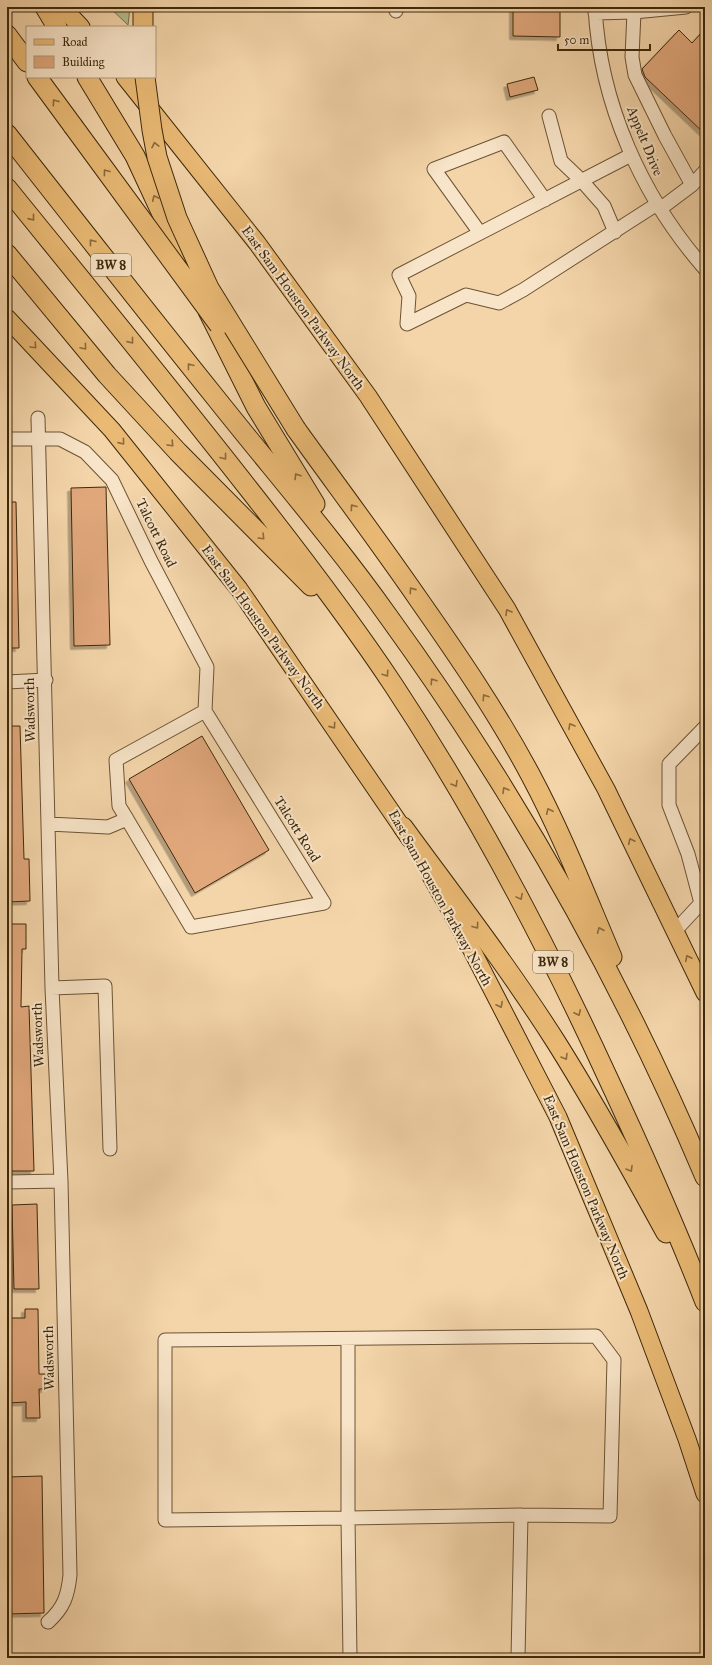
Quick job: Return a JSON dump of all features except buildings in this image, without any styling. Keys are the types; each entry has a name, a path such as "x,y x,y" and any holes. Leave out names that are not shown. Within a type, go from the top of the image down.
{"highway":[{"path":"45,7 56,26"},
{"path":"143,26 144,7"},
{"path":"7,35 26,61"},
{"path":"38,78 376,539 466,668 492,708 531,775 563,843 687,1134"},
{"path":"88,78 135,156 182,258 256,407 316,506 387,614"},
{"path":"145,78 157,157 177,218 209,288 296,429"},
{"name":"BW 8","path":"7,134 387,614 464,727 505,790 614,985 687,1134 705,1177"},
{"name":"BW 8","path":"7,188 192,415 321,583 395,688 458,788 548,952 646,1159 705,1302"},
{"path":"7,241 24,274"},
{"path":"7,254 107,375 178,452 322,597 364,642"},
{"path":"403,827 479,931 555,1041 630,1167 705,1307"}],"main road":[{"path":"62,7 79,26"},
{"name":"East Sam Houston Parkway North","path":"126,78 257,243 368,396 502,603 606,789 705,993"},
{"name":"East Sam Houston Parkway North","path":"7,318 112,430 239,588 403,827 462,931 558,1117 639,1310 687,1439 705,1494"}],"street":[{"path":"595,10 634,12 686,7"},
{"name":"Appelt Drive","path":"595,10 599,46 605,76 631,155 658,207 690,252 705,269"},
{"path":"634,12 632,57 635,75 665,136 692,185"},
{"path":"549,116 561,161 582,181 604,206 615,232"},
{"path":"480,233 434,169 504,142 545,200"},
{"path":"631,155 399,275 408,296 406,324 466,295 499,303 523,290 615,232 658,207 692,185 705,171"},
{"name":"Wadsworth","path":"38,418 40,439 46,680 52,988 61,1181 70,1574 66,1597 58,1614 48,1622"},
{"name":"Talcott Road","path":"7,439 60,439 85,452 112,480 151,561 207,667 205,711 324,903 191,928 126,819"},
{"path":"7,682 46,680"},
{"path":"49,824 108,826 126,819 119,806 116,760 205,711"},
{"path":"675,931 700,903 688,854 669,805 669,764 705,727"},
{"path":"52,988 104,986 110,1148"},
{"path":"7,1182 61,1181"},
{"path":"596,1336 614,1360 610,1516 521,1515 165,1520 165,1340 348,1339 596,1336"},
{"path":"348,1339 350,1658"},
{"path":"518,1658 521,1515"}],"green space":[{"path":"109,7 130,7 128,25"}]}
